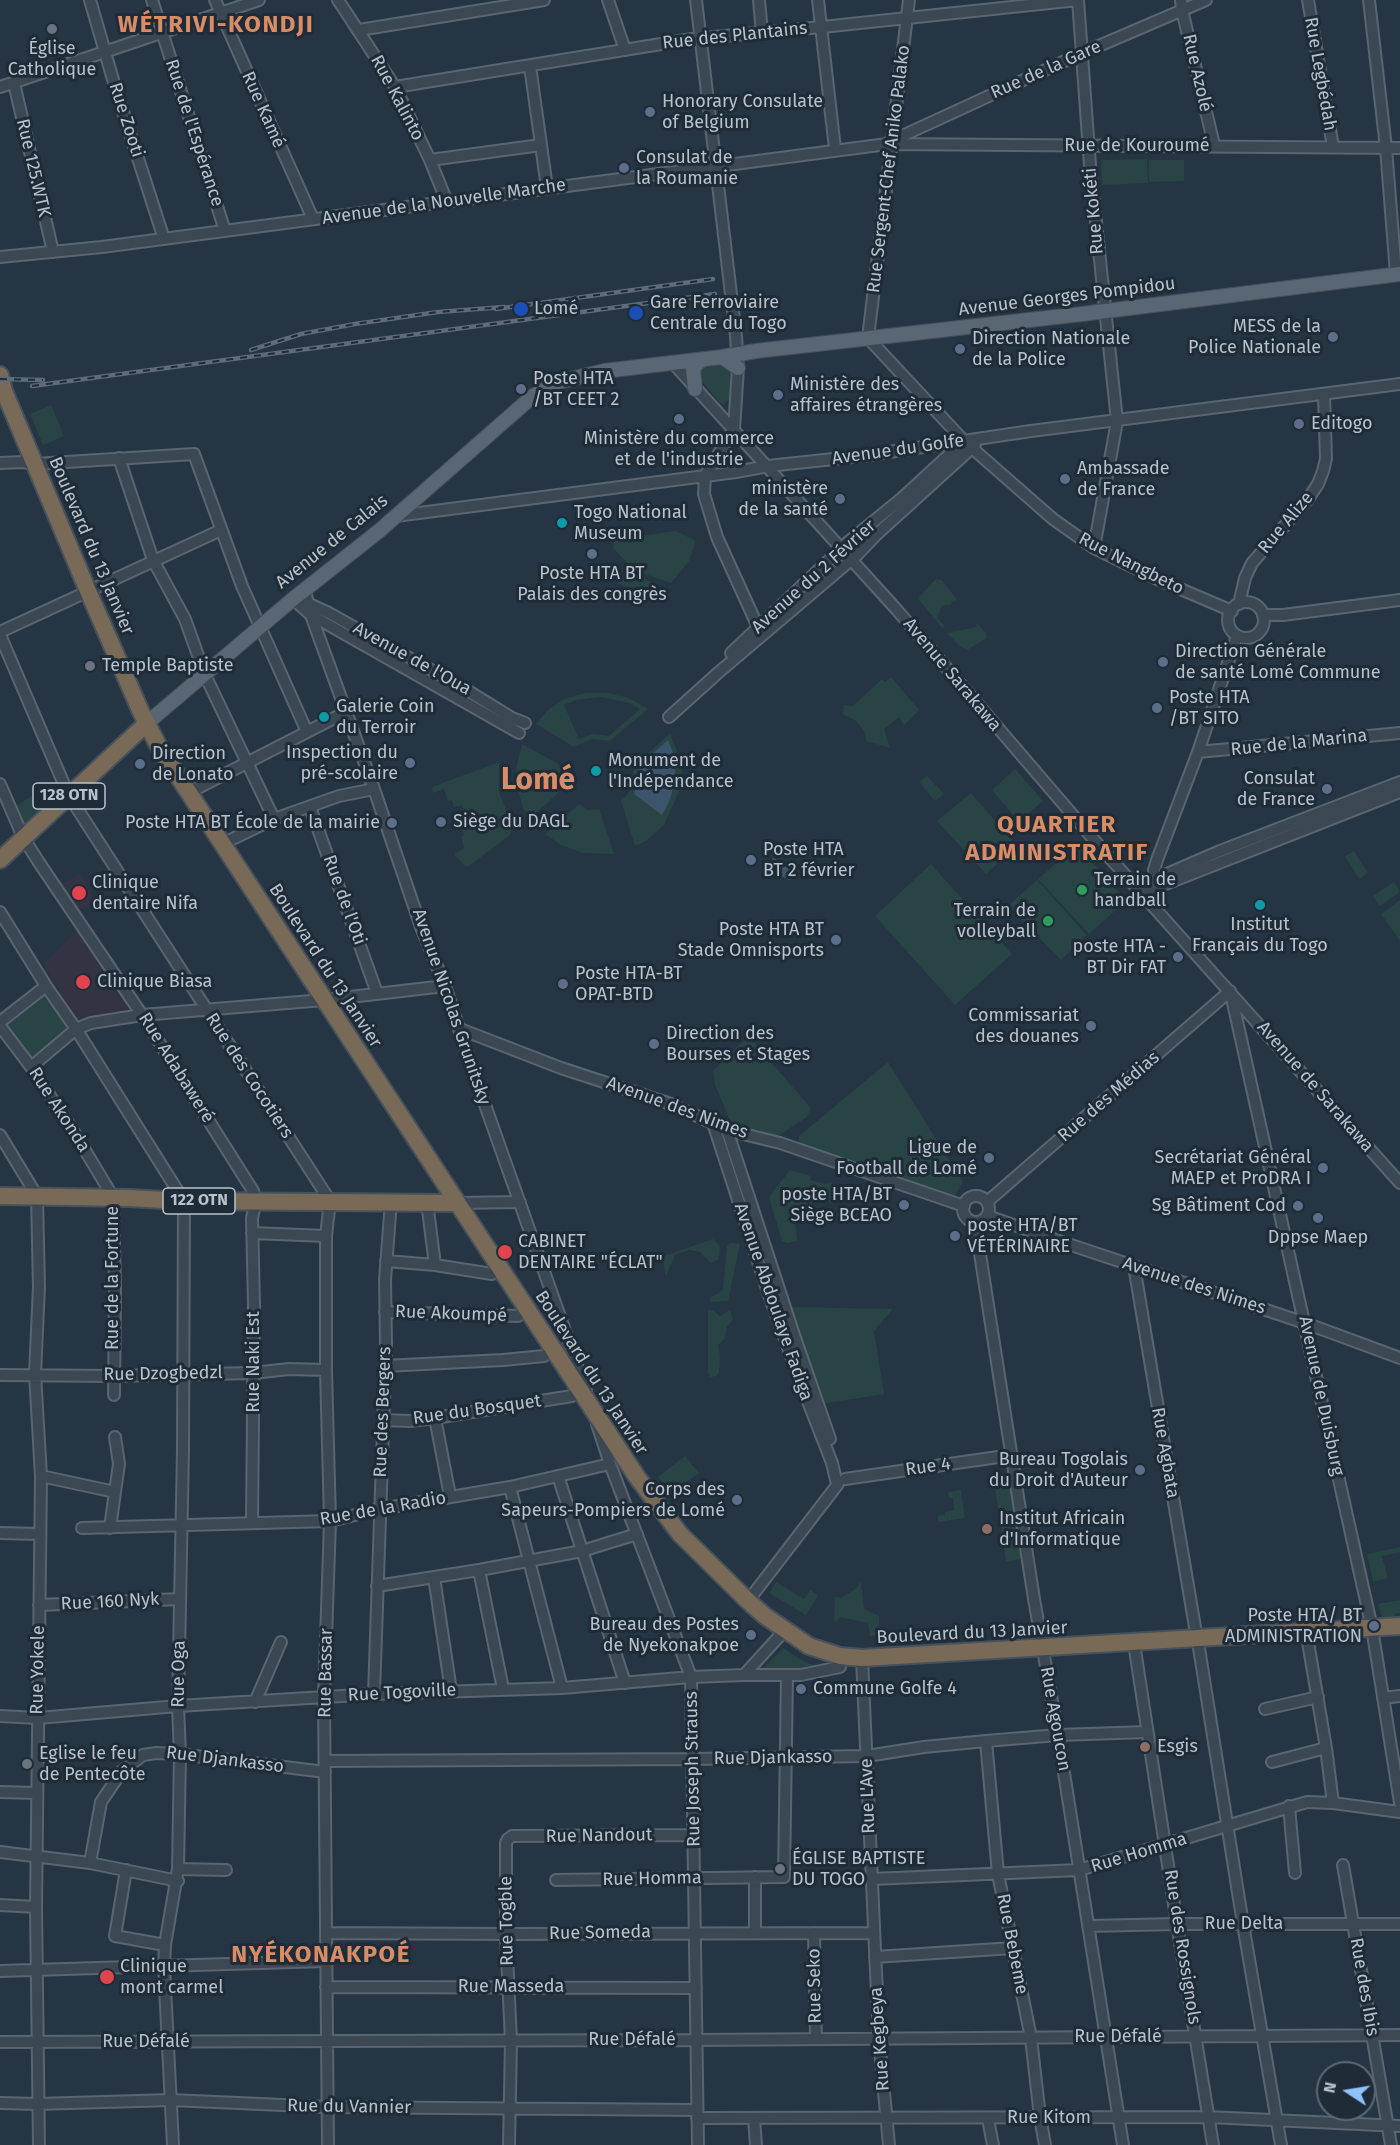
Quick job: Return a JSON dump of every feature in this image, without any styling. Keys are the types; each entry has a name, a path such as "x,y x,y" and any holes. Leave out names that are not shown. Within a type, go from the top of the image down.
{"highway":[{"name":"Boulevard du 13 Janvier","path":"0,375 29,463 142,729 269,935 319,1000"},
{"name":"Boulevard du 13 Janvier","path":"0,408 29,463"},
{"name":"Boulevard du 13 Janvier","path":"142,729 222,844 319,1000 452,1203 668,1521 714,1570 811,1658 840,1667 1373,1633 1400,1636"},
{"name":"Avenue de Calais","path":"0,860 142,729"},
{"name":"122 OTN","path":"0,1196 113,1197 184,1201 452,1203"},
{"name":"Boulevard du 13 Janvier","path":"452,1203 492,1274 572,1396 608,1457 672,1540 742,1610 781,1633 815,1649 862,1664"},
{"name":"Boulevard du 13 Janvier","path":"1198,1643 1308,1642 1373,1633 1400,1626"}],"main road":[{"name":"Avenue Georges Pompidou","path":"737,353 1104,311 1398,274"},
{"name":"Avenue de Calais","path":"142,729 293,599 307,597 519,408 550,386 567,379 604,370 722,357 737,353"},
{"path":"722,357 738,368"},
{"path":"695,389 693,369 704,359"}],"street":[{"name":"Rue Zooti","path":"90,0 164,239"},
{"name":"Rue de l'Espérance","path":"152,0 225,231"},
{"name":"Rue Kamé","path":"215,0 313,219"},
{"path":"0,87 259,0"},
{"name":"Rue Kalinto","path":"338,0 395,87 430,160 447,202"},
{"path":"359,30 494,4 544,0"},
{"path":"608,0 625,50"},
{"path":"696,0 738,368 734,429 705,476 704,494 717,537 758,627"},
{"path":"759,0 762,33"},
{"path":"818,0 835,150"},
{"name":"Rue Sergent-Chef Aniko Palako","path":"867,338 909,0"},
{"name":"Rue des Plantains","path":"395,87 700,38 1078,0"},
{"name":"Rue Kokéti","path":"1078,0 1080,54 1104,311 1117,421 1094,548"},
{"name":"Rue de la Gare","path":"891,142 1182,5 1206,0"},
{"name":"Rue Legbédah","path":"1308,0 1333,147"},
{"path":"1368,0 1398,274"},
{"name":"Rue Azolé","path":"1182,5 1214,145"},
{"path":"530,66 547,188"},
{"name":"Rue 125.WTK","path":"14,83 53,252"},
{"path":"919,127 915,132 915,137 918,142 926,145"},
{"name":"Rue de Kouroumé","path":"891,142 926,145 1214,145 1400,148"},
{"name":"Avenue de la Nouvelle Marche","path":"0,257 164,239 891,142"},
{"path":"430,160 541,145"},
{"name":"Rue Nangbeto","path":"867,338 968,448 1053,519 1094,548 1212,603 1237,609"},
{"name":"Avenue Sarakawa","path":"672,362 942,662 984,713 1230,991"},
{"name":"Avenue du Golfe","path":"396,516 768,466 968,448 980,439 1400,384"},
{"name":"Rue Alize","path":"1237,609 1245,578 1252,563 1308,499 1318,484 1326,459 1324,395"},
{"path":"713,407 729,406 735,401"},
{"name":"Avenue du 2 Février","path":"904,502 850,561 667,715 840,550 904,502 968,448"},
{"path":"0,463 194,454 259,627 307,732"},
{"path":"119,458 153,560 185,619 205,675 274,819"},
{"path":"0,633 221,530"},
{"path":"859,535 867,543"},
{"name":"Avenue Nicolas Grunitsky","path":"307,597 311,615 421,927 445,986 592,1410"},
{"name":"Avenue de l'Oua","path":"307,597 512,718 525,723"},
{"path":"293,599 311,615"},
{"path":"1263,619 1400,600"},
{"path":"1257,607 1263,619 1256,635 1240,637 1231,629 1237,609 1257,607"},
{"name":"Avenue de l'Oua","path":"311,615 519,734"},
{"name":"Rue des Cocotiers","path":"0,633 69,796 330,1201"},
{"path":"1156,883 1154,870 1157,860 1240,637"},
{"path":"188,793 346,712"},
{"name":"Rue de la Marina","path":"1198,752 1400,733"},
{"path":"1140,891 1337,811 1400,782"},
{"name":"Rue Adabaweré","path":"0,784 23,837 142,1015 254,1191 256,1200"},
{"path":"222,844 274,819 339,796 374,789"},
{"path":"1337,811 1400,792"},
{"name":"Rue de l'Oti","path":"310,807 377,993"},
{"path":"0,912 184,1201"},
{"path":"0,1024 46,986"},
{"path":"31,1067 76,1029 91,1023 205,1008 319,1000 445,986"},
{"name":"Avenue de Sarakawa","path":"1230,991 1400,1183"},
{"name":"Rue des Médias","path":"987,1202 1230,991"},
{"name":"Avenue de Duisburg","path":"1230,991 1373,1633 1383,1698 1397,1759 1400,1803"},
{"name":"Rue Akonda","path":"0,1024 74,1132 113,1197"},
{"name":"Avenue des Nimes","path":"460,1029 561,1068 671,1104 727,1130 780,1143 964,1206"},
{"name":"Avenue Abdoulaye Fadiga","path":"713,1123 728,1152 775,1294 841,1480"},
{"name":"Avenue Abdoulaye Fadiga","path":"727,1130 728,1152"},
{"path":"0,1135 38,1196"},
{"name":"Rue Yokele","path":"38,1196 39,1287 35,1374 41,1476 36,1793 39,2145"},
{"path":"974,1196 982,1197 987,1202 989,1211 984,1219 975,1222 966,1216 964,1206 966,1201 974,1196"},
{"name":"Rue de la Fortune","path":"113,1197 116,1288 114,1395"},
{"name":"Rue Naki Est","path":"252,1524 254,1304 252,1218 256,1200"},
{"name":"Rue Oga","path":"173,2145 164,1966 165,1945 178,1875 184,1201"},
{"name":"Rue Bassar","path":"328,2145 324,1698 330,1521 326,1371 326,1236 330,1201"},
{"name":"Rue des Bergers","path":"374,1694 386,1343 386,1262 391,1201"},
{"path":"427,1202 435,1265"},
{"name":"122 OTN","path":"452,1203 520,1202"},
{"name":"Avenue des Nimes","path":"988,1215 1305,1323 1400,1358"},
{"name":"Rue Agoucon","path":"975,1222 1123,2145"},
{"path":"252,1233 326,1236"},
{"path":"386,1262 435,1265 492,1274"},
{"name":"Rue Agbata","path":"1134,1266 1277,2121"},
{"name":"Rue Akoumpé","path":"385,1312 518,1316"},
{"path":"384,1366 544,1356"},
{"name":"Rue Dzogbedzl","path":"0,1376 35,1374 113,1376 290,1369 326,1371"},
{"name":"Rue du Bosquet","path":"383,1420 410,1421 435,1418 572,1396"},
{"name":"Rue Joseph Strauss","path":"592,1410 692,1677 698,2145"},
{"path":"435,1418 450,1496"},
{"path":"110,1528 112,1491 119,1464 115,1437"},
{"name":"Rue 4","path":"841,1480 1012,1455"},
{"name":"Rue de la Radio","path":"82,1528 330,1521 380,1509 510,1487 558,1476 608,1457"},
{"path":"41,1476 112,1491"},
{"path":"558,1476 625,1683"},
{"path":"748,1601 841,1480"},
{"path":"510,1487 562,1688"},
{"path":"0,1533 40,1534"},
{"path":"376,1586 582,1551 637,1534"},
{"path":"479,1570 503,1689"},
{"path":"434,1577 451,1691"},
{"name":"Rue 160 Nyk","path":"39,1605 180,1599"},
{"path":"744,1675 781,1633"},
{"path":"255,1702 281,1642"},
{"path":"1308,1642 1333,1803"},
{"name":"Rue des Rossignols","path":"1134,1648 1213,2145"},
{"name":"Rue L'Ave","path":"862,1664 874,1933"},
{"name":"Rue Togoville","path":"0,1716 38,1718 178,1706 374,1694 562,1688 692,1677 787,1676 811,1674 840,1667"},
{"path":"786,1758 787,1676"},
{"path":"1383,1698 1400,1696"},
{"path":"1265,1709 1318,1697"},
{"name":"Rue Djankasso","path":"90,1863 101,1802 122,1772 143,1755 156,1753 326,1767 786,1758 867,1756 924,1747 986,1741 1058,1735 1147,1732"},
{"name":"Rue Bebeme","path":"986,1741 998,1874 1031,2038 1045,2145"},
{"path":"1272,1762 1326,1748"},
{"name":"Rue Homma","path":"556,1881 783,1877 786,1758"},
{"path":"0,1792 36,1793"},
{"name":"Rue Homma","path":"872,1879 1079,1870 1166,1846 1289,1806 1311,1802 1400,1812"},
{"path":"1289,1806 1295,1873"},
{"name":"Rue Nandout","path":"507,1841 512,1836 694,1834"},
{"name":"Rue Togble","path":"507,1841 506,1934 511,2041 509,2145"},
{"path":"0,1852 178,1875 226,1870"},
{"name":"Rue des Ibis","path":"1343,1865 1372,2035 1394,2126 1391,2145"},
{"path":"126,1870 115,1936 165,1945"},
{"path":"755,1878 755,1933"},
{"path":"0,1905 36,1907"},
{"name":"Rue Delta","path":"1088,1926 1400,1924"},
{"name":"Rue Someda","path":"326,1933 874,1933"},
{"name":"Rue Seko","path":"814,1933 816,2039"},
{"name":"Rue Kegbeya","path":"874,1933 879,2039 889,2145"},
{"path":"875,1957 1013,1948"},
{"path":"0,1971 326,1961"},
{"name":"Rue Masseda","path":"326,1987 696,1988"},
{"name":"Rue Défalé","path":"0,2042 1400,2035"},
{"name":"Rue du Vannier","path":"0,2103 171,2100 327,2107 697,2114"},
{"name":"Rue Kitom","path":"697,2114 754,2118 1208,2117 1394,2126"},
{"path":"754,2118 756,2145"},
{"path":"988,2119 993,2145"},
{"path":"1277,2121 1281,2145"}],"shaded area":[{"path":"668,740 675,758 675,782 662,815 634,794 640,777 639,766"},
{"path":"773,858 795,868 790,880 768,871"},
{"name":"Clinique dentaire Nifa","path":"81,874 95,902 77,911 63,883"},
{"name":"Clinique Biasa","path":"78,930 129,1010 122,1016 79,1022 43,964"}],"green space":[{"path":"1147,159 1148,183 1102,185 1101,160"},
{"path":"1149,160 1184,160 1184,181 1149,182"},
{"path":"725,363 730,369 730,398 724,404 720,403 700,379 699,373 706,365"},
{"path":"51,405 64,436 43,445 30,414"},
{"path":"676,531 696,541 689,561 671,583 639,572 613,548 614,540"},
{"path":"631,571 657,585 650,587 648,591 650,599 616,582"},
{"path":"936,579 942,580 957,600 942,606 937,618 944,625 943,629 919,597"},
{"path":"977,623 986,633 987,638 967,650 947,633 976,627"},
{"path":"891,677 919,710 904,725 899,717 884,729 890,748 866,741 864,731 856,721 843,714 844,705 853,706 882,679 885,682"},
{"path":"585,693 607,693 629,698 648,709 610,741 592,739 574,747 536,724 548,710 564,699","holes":["601,697 629,703 640,709 609,736 593,734 579,739 564,705 576,700"]},
{"path":"670,734 679,756 682,774 679,791 664,825 646,841 635,846 621,801 632,787 633,766"},
{"path":"522,744 562,766 560,774 564,788 530,818 523,808 516,782 516,769"},
{"path":"499,762 499,792 515,826 511,834 469,866 465,866 454,854 464,848 462,829 469,826 462,805 454,807 452,800 448,801 444,789 433,793 432,787"},
{"path":"1015,769 1043,801 1019,822 992,790"},
{"path":"927,776 944,794 935,801 919,782"},
{"path":"971,793 1017,846 986,874 937,821"},
{"path":"32,796 42,816 25,825 15,806"},
{"path":"579,804 588,810 599,809 614,854 583,853 561,845 545,834"},
{"name":"Terrain de handball","path":"1077,845 1126,901 1089,934 1038,879"},
{"path":"1354,851 1368,873 1359,879 1345,856"},
{"path":"931,864 1012,954 955,1005 875,916"},
{"name":"Terrain de volleyball","path":"1037,880 1087,935 1061,960 1008,906"},
{"path":"1394,882 1400,892 1380,906 1373,896"},
{"path":"1400,900 1400,941 1381,914"},
{"path":"42,995 72,1030 35,1063 5,1027"},
{"path":"750,1038 811,1108 807,1117 775,1138 732,1126 715,1084 713,1071 740,1044"},
{"path":"888,1062 963,1182 953,1199 799,1143 799,1136"},
{"path":"790,1170 811,1176 810,1180 826,1184 832,1183 834,1200 831,1204 829,1200 812,1200 811,1211 804,1218 795,1220 797,1241 787,1243 782,1241 769,1197"},
{"path":"713,1239 720,1246 719,1259 711,1263 700,1252 689,1250 675,1255 666,1276 662,1257"},
{"path":"730,1243 740,1244 728,1301 710,1302 711,1297 723,1289 727,1246"},
{"path":"790,1307 893,1309 874,1331 884,1394 821,1404"},
{"path":"708,1310 720,1316 730,1310 733,1319 727,1327 725,1338 718,1345 719,1373 710,1377 708,1373"},
{"path":"685,1456 699,1473 671,1494 658,1477"},
{"path":"1010,1485 1021,1559 1006,1562 995,1487"},
{"path":"961,1490 965,1518 938,1522 938,1516 954,1510 953,1498 949,1498 948,1492"},
{"path":"1400,1547 1400,1552 1382,1556 1388,1578 1373,1582 1367,1554"},
{"path":"861,1581 864,1609 879,1616 879,1635 870,1636 868,1623 840,1617 835,1622 834,1620 835,1597 841,1598 846,1595 857,1588"},
{"path":"776,1582 804,1599 810,1590 818,1595 806,1615 769,1593"},
{"path":"1400,1600 1400,1613 1395,1614 1395,1618 1382,1618 1378,1604"},
{"path":"783,1648 803,1661 824,1669 759,1673"}],"railway":[{"path":"496,309 713,279"},
{"path":"32,386 715,294"},
{"path":"251,350 301,334 355,324 438,312 504,307"},
{"path":"0,379 43,380"}],"place":[{"name":"Église Catholique","path":"52,29"},
{"name":"Honorary Consulate of Belgium","path":"650,112"},
{"name":"Consulat de la Roumanie","path":"624,168"},
{"name":"Lomé","path":"521,309"},
{"name":"Gare Ferroviaire Centrale du Togo","path":"636,313"},
{"name":"MESS de la Police Nationale","path":"1333,337"},
{"name":"Direction Nationale de la Police","path":"960,349"},
{"name":"Poste HTA /BT CEET 2","path":"521,389"},
{"name":"Ministère des affaires étrangères","path":"778,395"},
{"name":"Ministère du commerce et de l'industrie","path":"679,419"},
{"name":"Editogo","path":"1299,424"},
{"name":"Ambassade de France","path":"1065,479"},
{"name":"ministère de la santé","path":"840,499"},
{"name":"Togo National Museum","path":"562,523"},
{"name":"Poste HTA BT Palais des congrès","path":"592,554"},
{"name":"Direction Générale de santé Lomé Commune","path":"1163,662"},
{"name":"Temple Baptiste","path":"90,666"},
{"name":"Poste HTA /BT SITO","path":"1157,708"},
{"name":"Galerie Coin du Terroir","path":"324,717"},
{"name":"Inspection du pré-scolaire","path":"410,763"},
{"name":"Direction de Lonato","path":"140,764"},
{"name":"Monument de l'Indépendance","path":"596,771"},
{"name":"Consulat de France","path":"1327,789"},
{"name":"Siège du DAGL","path":"441,822"},
{"name":"Poste HTA BT École de la mairie","path":"392,823"},
{"name":"Poste HTA BT 2 février","path":"751,860"},
{"name":"Terrain de handball","path":"1082,890"},
{"name":"Clinique dentaire Nifa","path":"79,893"},
{"name":"Institut Français du Togo","path":"1260,905"},
{"name":"Terrain de volleyball","path":"1048,921"},
{"name":"Poste HTA BT Stade Omnisports","path":"836,940"},
{"name":"poste HTA - BT Dir FAT","path":"1178,957"},
{"name":"Clinique Biasa","path":"83,982"},
{"name":"Poste HTA-BT OPAT-BTD","path":"563,984"},
{"name":"Commissariat des douanes","path":"1091,1026"},
{"name":"Direction des Bourses et Stages","path":"654,1044"},
{"name":"Ligue de Football de Lomé","path":"989,1158"},
{"name":"Secrétariat Général MAEP et ProDRA I","path":"1323,1168"},
{"name":"poste HTA/BT Siège BCEAO","path":"904,1205"},
{"name":"Sg Bâtiment Cod","path":"1298,1206"},
{"name":"Dppse Maep","path":"1318,1218"},
{"name":"poste HTA/BT VÉTÉRINAIRE","path":"955,1236"},
{"name":"CABINET DENTAIRE \"ÉCLAT\"","path":"505,1252"},
{"name":"Bureau Togolais du Droit d'Auteur","path":"1140,1470"},
{"name":"Corps des Sapeurs-Pompiers de Lomé","path":"737,1500"},
{"name":"Institut Africain d'Informatique","path":"987,1529"},
{"name":"Poste HTA/ BT ADMINISTRATION","path":"1374,1626"},
{"name":"Bureau des Postes de Nyekonakpoe","path":"751,1635"},
{"name":"Commune Golfe 4","path":"801,1689"},
{"name":"Esgis","path":"1145,1747"},
{"name":"Eglise le feu de Pentecôte","path":"27,1764"},
{"name":"ÉGLISE BAPTISTE DU TOGO","path":"780,1869"},
{"name":"Clinique mont carmel","path":"107,1977"}],"district":[{"name":"WÉTRIVI-KONDJI","path":"216,25"},
{"name":"Lomé","path":"538,781"},
{"name":"QUARTIER ADMINISTRATIF","path":"1057,839"},
{"name":"NYÉKONAKPOÉ","path":"321,1955"}]}
